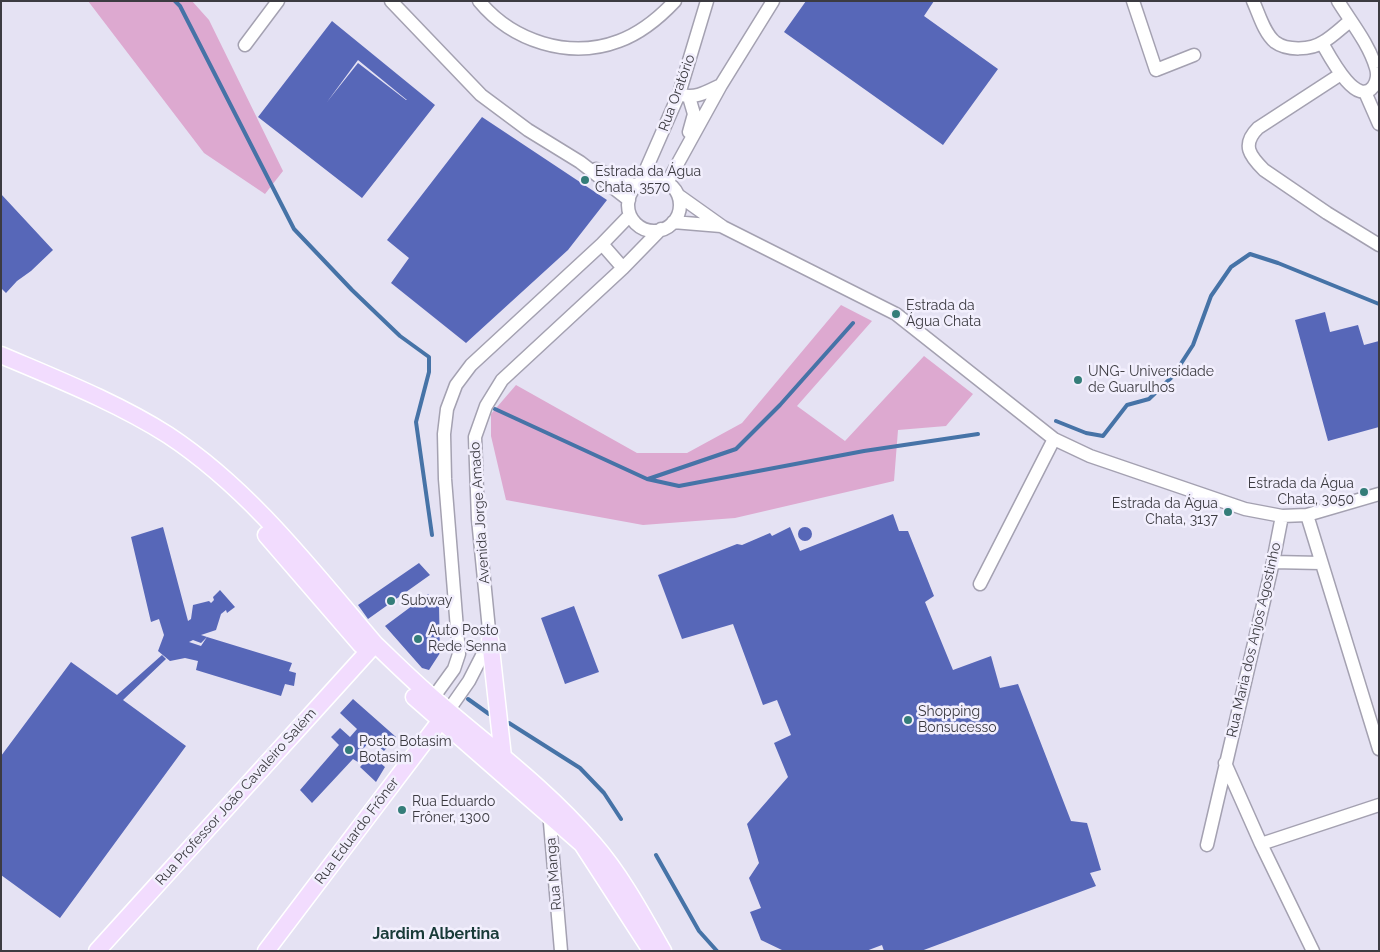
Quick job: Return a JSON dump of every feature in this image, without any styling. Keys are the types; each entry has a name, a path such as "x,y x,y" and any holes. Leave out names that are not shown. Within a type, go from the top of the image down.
{"main road":[{"path":"1,355 122,410 167,435 203,460 230,484 279,533 371,648 433,698 444,716 504,757 571,818 608,860 663,951"},
{"path":"1,363 100,404 163,442 195,464 248,515 371,648 582,844 651,951"},
{"path":"490,640 504,757"},
{"name":"Rua Professor João Cavaleiro Salém","path":"97,951 371,648"},
{"name":"Rua Eduardo Frôner","path":"266,951 444,716"}],"street":[{"path":"245,45 278,1"},
{"path":"391,1 481,95 528,130 580,162 629,200"},
{"path":"479,1 500,22 534,41 556,46 582,48 603,46 620,41 645,28 675,1"},
{"name":"Rua Oratório","path":"638,185 684,95 707,1"},
{"path":"667,183 721,85 773,1"},
{"path":"1133,1 1156,70 1194,55"},
{"path":"1253,1 1266,30 1275,42 1289,48 1306,47 1322,43 1350,21"},
{"path":"1322,43 1341,74 1358,91 1365,92 1372,88 1376,80 1377,70 1371,55 1338,1"},
{"path":"1341,74 1258,128 1249,139 1248,146 1256,162 1264,170 1312,204 1379,245"},
{"path":"681,156 694,114 684,95 699,95 721,85"},
{"path":"1365,92 1379,124"},
{"path":"580,162 638,185"},
{"path":"654,179 667,183 674,188 680,204 678,214 673,222 662,229 654,231 640,226 630,215 628,208 629,200 638,185 654,179"},
{"path":"678,195 723,227 896,314 1054,439 1090,456 1245,509 1282,516 1307,515 1379,494"},
{"path":"433,698 454,670 459,654 445,479 444,434 447,409 456,385 471,365 602,244 630,215"},
{"path":"673,222 723,227"},
{"name":"Avenida Jorge Amado","path":"490,640 478,520 475,436 486,406 502,380 623,268 662,229"},
{"path":"602,244 623,268"},
{"path":"980,584 1054,439"},
{"path":"1361,499 1379,505"},
{"path":"1307,515 1379,749"},
{"name":"Rua Maria dos Anjos Agostinho","path":"1207,846 1282,516"},
{"path":"1273,562 1321,563"},
{"path":"444,716 469,681 490,640"},
{"path":"1225,763 1260,844 1313,951"},
{"name":"Rua Manga","path":"548,797 561,951"},
{"path":"1260,844 1379,805"}],"shaded area":[{"path":"88,1 192,1 209,20 283,171 265,194 204,153"},
{"path":"841,305 872,321 797,406 845,441 924,356 973,394 946,426 898,430 894,481 735,518 643,525 506,500 491,436 491,414 516,385 637,453 687,453 742,423"}],"building":[{"path":"806,1 934,1 924,16 998,69 943,145 784,32"},
{"path":"332,21 435,105 362,198 258,117","holes":["358,60 407,100 358,63 327,102"]},
{"path":"482,117 607,200 568,250 466,343 391,283 409,258 387,240"},
{"path":"1,194 53,250 6,293 1,288"},
{"path":"1325,312 1330,332 1358,325 1364,345 1379,341 1379,427 1328,441 1295,320"},
{"name":"Shopping Bonsucesso","path":"893,514 899,531 908,531 934,596 925,602 953,670 991,656 1000,688 1018,684 1071,821 1087,823 1101,870 1090,873 1096,886 921,951 884,951 882,945 866,951 784,951 761,940 750,912 761,908 749,878 759,863 747,824 788,777 774,743 791,735 777,700 763,705 733,624 682,639 658,575 737,544 742,545 770,533 772,536 790,527 800,551"},
{"path":"163,527 188,621 191,619 193,605 209,601 211,603 214,600 213,597 220,590 235,607 227,613 226,610 221,614 216,630 201,635 292,663 289,671 296,673 294,686 285,684 281,696 196,670 198,661 185,658 170,661 158,651 164,635 159,619 151,622 131,537","holes":["207,637 201,646 189,642 193,640 201,643"]},
{"path":"805,527 810,529 812,534 810,539 805,541 800,539 798,534 800,529"},
{"path":"419,563 430,575 368,619 358,605"},
{"name":"Auto Posto Rede Senna","path":"428,594 439,606 440,653 429,670 422,668 385,626"},
{"path":"574,606 599,672 565,684 541,618"},
{"path":"162,655 166,659 123,700 186,746 60,918 1,875 1,756 71,662 117,695"},
{"name":"Posto Botasim Botasim","path":"353,699 396,737 384,751 371,740 363,749 369,756 361,764 353,759 312,803 300,790 339,745 331,737 340,728 350,737 357,729 340,713"},
{"path":"371,755 385,767 376,782 360,767"}],"waterway":[{"path":"175,1 180,6 294,229 352,290 400,336 429,357 429,372 416,422 432,535"},
{"path":"1056,421 1086,433 1103,436 1127,405 1149,399 1173,376 1193,345 1211,296 1231,267 1250,254 1278,263 1379,304"},
{"path":"648,479 736,449 780,405 853,323"},
{"path":"495,409 647,479 679,486 864,451 978,434"},
{"path":"468,699 489,714"},
{"path":"509,723 580,768 604,793 621,819"},
{"path":"656,855 699,931 717,951"}],"place":[{"name":"Estrada da Água Chata, 3570","path":"585,180"},
{"name":"Estrada da Água Chata","path":"896,314"},
{"name":"UNG- Universidade de Guarulhos","path":"1078,380"},
{"name":"Estrada da Água Chata, 3050","path":"1364,492"},
{"name":"Estrada da Água Chata, 3137","path":"1228,512"},
{"name":"Subway","path":"391,601"},
{"name":"Auto Posto Rede Senna","path":"418,639"},
{"name":"Shopping Bonsucesso","path":"908,720"},
{"name":"Posto Botasim Botasim","path":"349,750"},
{"name":"Rua Eduardo Frôner, 1300","path":"402,810"}],"district":[{"name":"Jardim Albertina","path":"436,934"}]}
